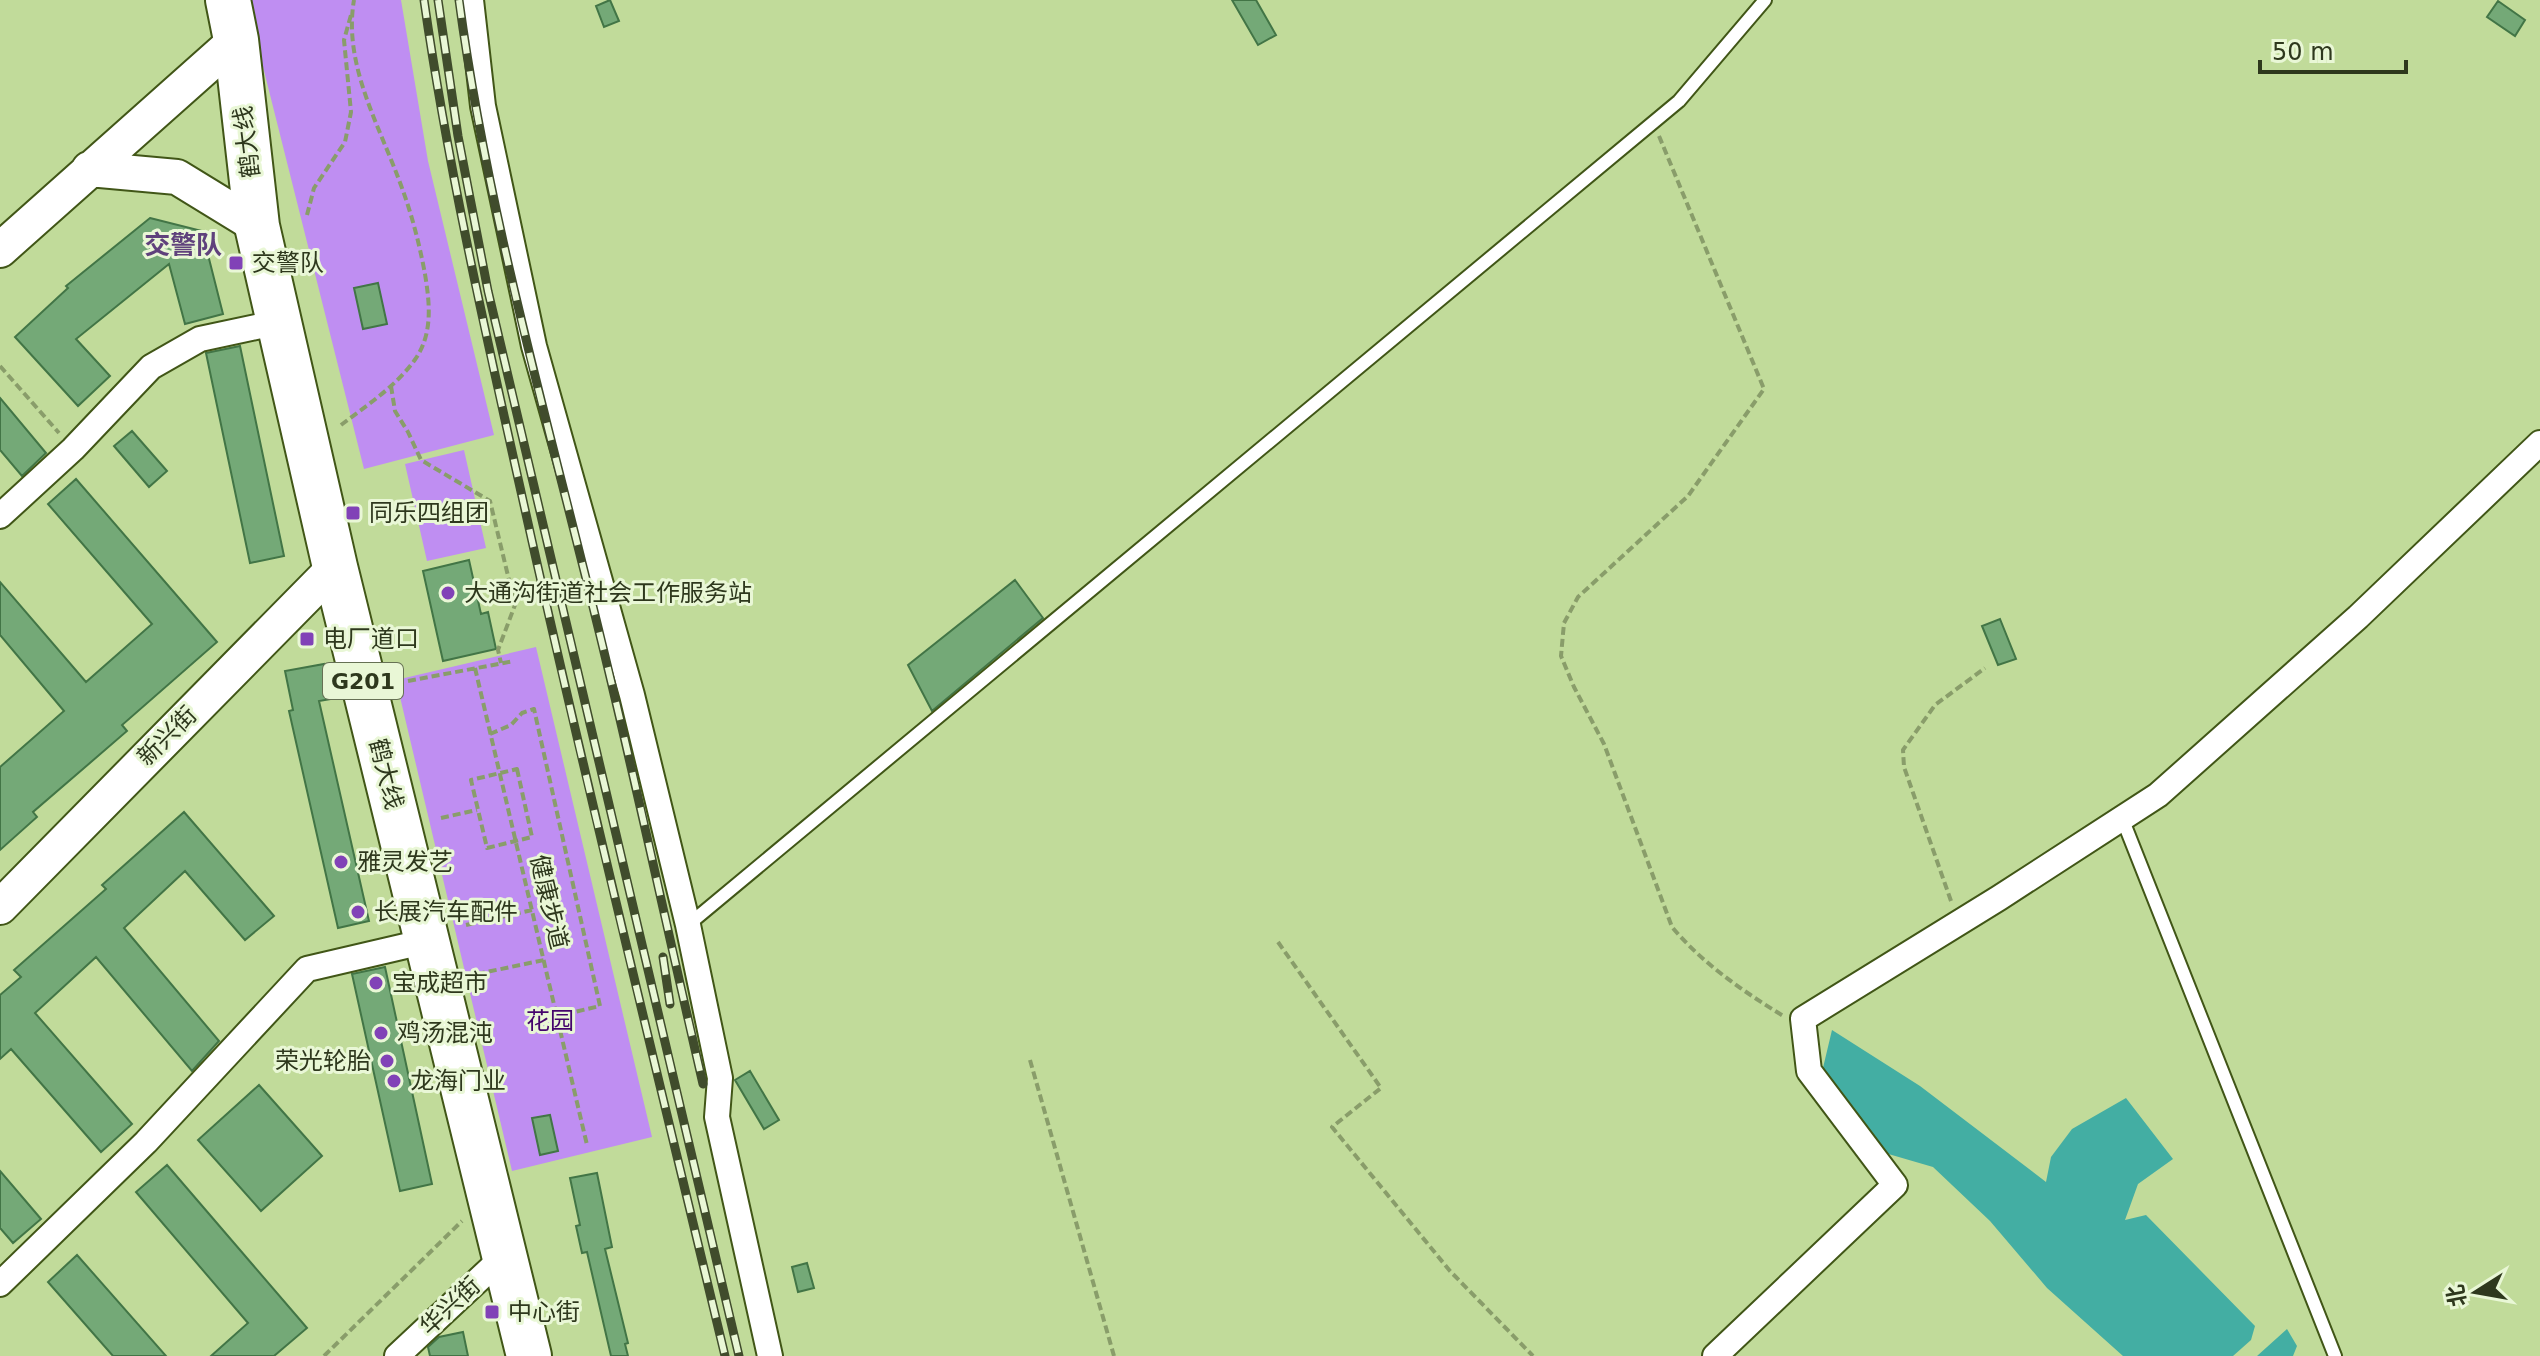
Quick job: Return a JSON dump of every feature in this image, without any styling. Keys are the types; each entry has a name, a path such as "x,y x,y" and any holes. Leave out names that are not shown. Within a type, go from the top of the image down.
{"highway":[{"name":"鹤大线","path":"232,20 257,226 335,567 446,933 489,1195 529,1356"}],"street":[{"path":"471,0 483,106 534,346 632,695 688,925 720,1078 717,1117 770,1356"},
{"path":"0,250 89,169 232,20"},
{"path":"89,169 177,177 257,226"},
{"path":"0,516 73,449 151,367 200,339 279,322"},
{"path":"1715,1356 1895,1185 1809,1071 1803,1019 2158,795 2358,617 2540,443"},
{"name":"新兴街","path":"0,907 335,567"},
{"path":"0,1284 146,1142 307,969 446,933"},
{"name":"华兴街","path":"397,1356 504,1256"}],"lane":[{"path":"688,925 1654,123 1679,101 1765,0"},
{"path":"2122,818 2335,1356"}],"path":[{"path":"307,215 314,188 345,142 351,112 344,40 354,0"},
{"path":"341,425 391,386 414,361 429,331 428,291 420,243 400,181 369,106 356,61 352,13"},
{"path":"1654,123 1764,389 1688,496 1578,597 1564,623 1561,656 1604,744 1672,927 1689,947 1751,996 1804,1028"},
{"path":"0,366 73,449"},
{"path":"391,386 395,411 421,460 490,501 515,605 498,650 501,663"},
{"path":"408,681 514,661"},
{"name":"健康步道","path":"475,668 587,1145"},
{"path":"1959,923 1904,767 1903,750 1935,705 1985,668"},
{"path":"490,734 511,725 522,713 534,709 600,1006 557,1016"},
{"path":"517,769 532,837 487,848 478,810 471,780 517,769"},
{"path":"441,818 478,810"},
{"path":"446,933 532,910"},
{"path":"1278,942 1381,1088 1332,1127 1450,1271 1533,1356"},
{"path":"477,974 544,960"},
{"path":"1030,1060 1114,1356"},
{"path":"324,1356 489,1195"}],"green space":[{"path":"249,0 401,0 428,161 494,435 364,469 250,15"},
{"path":"464,450 486,548 427,561 405,464"},
{"name":"花园","path":"536,647 652,1137 512,1171 396,680"}],"water":[{"path":"1832,1030 1920,1086 2046,1182 2051,1157 2072,1129 2126,1098 2173,1159 2138,1184 2125,1220 2146,1215 2255,1326 2251,1340 2233,1356 2123,1356 2047,1288 1990,1221 1933,1167 1885,1153 1822,1072"},
{"path":"2287,1329 2297,1346 2293,1356 2257,1356"}],"building":[{"path":"610,0 619,21 604,27 596,6"},
{"path":"1232,0 1256,0 1276,35 1258,45"},
{"path":"2498,1 2525,20 2515,36 2487,17"},
{"path":"150,218 202,231 223,314 185,324 169,264 76,339 110,376 78,406 15,337 68,288 66,286"},
{"path":"378,283 387,324 363,329 354,288"},
{"path":"240,346 284,556 250,563 206,353"},
{"path":"0,398 46,453 22,476 0,450"},
{"path":"132,431 167,471 149,487 114,446"},
{"path":"76,479 217,642 122,725 127,731 33,812 37,817 0,850 0,767 64,711 0,635 0,582 86,682 152,624 48,504"},
{"path":"469,560 481,614 488,612 496,649 443,661 423,571"},
{"path":"1015,580 1043,618 932,711 908,665"},
{"path":"2000,619 2016,659 1998,665 1982,626"},
{"path":"324,664 331,699 319,701 369,921 338,928 289,711 293,710 285,671"},
{"path":"184,812 274,916 245,940 185,871 124,928 219,1041 192,1071 96,957 35,1013 132,1124 101,1152 11,1049 0,1059 0,995 21,977 14,970 106,889 102,885"},
{"path":"385,967 432,1184 400,1191 352,974"},
{"path":"750,1071 779,1120 764,1129 735,1080"},
{"path":"259,1085 322,1156 261,1211 198,1140"},
{"path":"550,1115 558,1151 540,1155 532,1118"},
{"path":"167,1165 307,1328 274,1356 211,1356 248,1323 136,1192"},
{"path":"0,1171 41,1219 13,1243 0,1228"},
{"path":"597,1173 612,1247 605,1249 628,1343 625,1344 628,1356 611,1356 587,1252 582,1253 576,1226 580,1225 570,1178"},
{"path":"77,1255 166,1356 113,1356 48,1282"},
{"path":"807,1263 814,1288 798,1292 792,1267"},
{"path":"463,1332 468,1356 430,1356 428,1347 439,1337"}],"railway":[{"path":"424,0 459,204 502,406 579,745 725,1356"},
{"path":"438,0 458,136 488,291 739,1356"},
{"path":"459,0 501,234 610,677 703,1084"},
{"path":"663,957 670,1004"}],"place":[{"name":"交警队","path":"236,263"},
{"name":"同乐四组团","path":"353,513"},
{"name":"大通沟街道社会工作服务站","path":"448,593"},
{"name":"电厂道口","path":"307,639"},
{"name":"雅灵发艺","path":"341,862"},
{"name":"长展汽车配件","path":"358,912"},
{"name":"宝成超市","path":"376,983"},
{"name":"鸡汤混沌","path":"381,1033"},
{"name":"荣光轮胎","path":"387,1061"},
{"name":"龙海门业","path":"394,1081"},
{"name":"中心街","path":"492,1312"}],"district":[{"name":"交警队","path":"183,245"}]}
